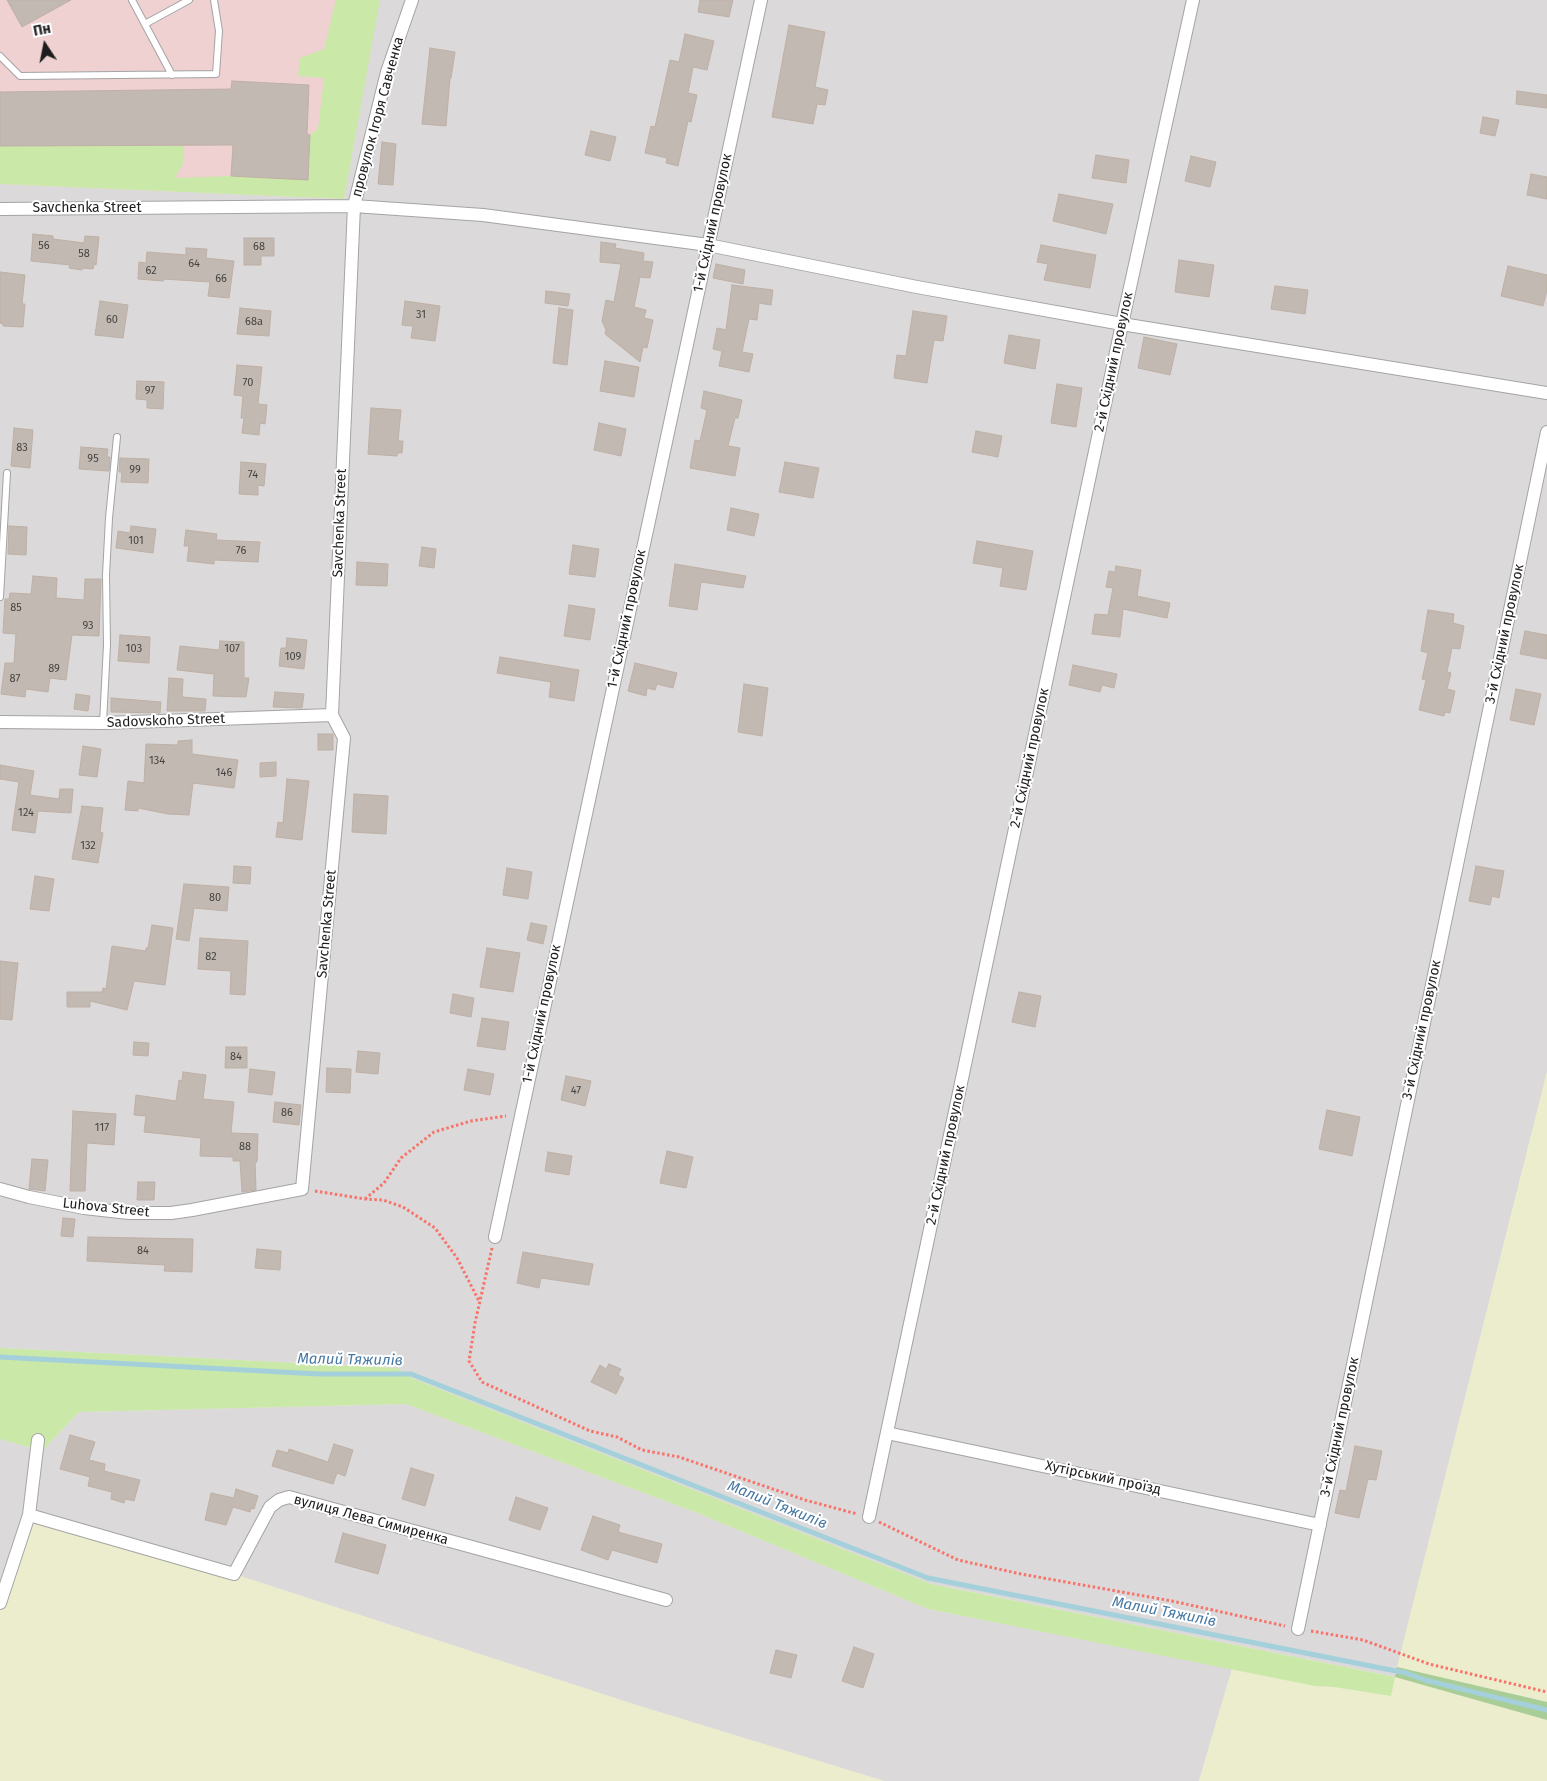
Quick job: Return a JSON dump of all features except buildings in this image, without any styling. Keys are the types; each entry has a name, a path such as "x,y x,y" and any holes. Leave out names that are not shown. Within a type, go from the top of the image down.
{"street":[{"name":"провулок Ігоря Савченка","path":"354,206 387,72 412,0"},
{"name":"1-й Східний провулок","path":"495,1237 761,0"},
{"name":"2-й Східний провулок","path":"869,1517 1122,324 1193,0"},
{"name":"Savchenka Street","path":"0,209 354,206 332,715 344,738 302,1189"},
{"path":"354,206 483,215 708,245 917,287 1122,324 1547,393"},
{"name":"3-й Східний провулок","path":"1298,1629 1547,432"},
{"name":"Sadovskoho Street","path":"0,722 103,723 332,715"},
{"name":"Luhova Street","path":"0,1190 84,1208 129,1213 171,1213 302,1189"},
{"name":"Хутірський проїзд","path":"887,1433 1320,1525"},
{"path":"0,1603 29,1516 38,1440"},
{"name":"вулиця Лева Симиренка","path":"29,1516 234,1574 270,1507 279,1500 289,1497 666,1600"}],"lane":[{"path":"132,0 172,75"},
{"path":"145,24 189,0"},
{"path":"0,56 20,76 216,74 219,31 214,0"},
{"path":"103,723 107,645 106,575 109,518 117,437"},
{"path":"0,597 7,473"}],"path":[{"path":"365,1199 384,1182 401,1158 434,1132 471,1121 501,1118 521,1112"},
{"path":"302,1189 383,1200 403,1207 434,1228 457,1258 480,1301"},
{"path":"495,1237 474,1323 469,1361 482,1382 590,1430 617,1437 642,1450 679,1457 805,1500 869,1517 958,1560 1021,1574 1172,1601 1298,1629 1363,1640 1429,1664 1547,1692"}],"shaded area":[{"path":"0,0 379,0 344,199 0,184"},
{"path":"379,0 1547,0 1547,1072 1395,1677 931,1584 414,1379 397,1368 0,1348 0,184 344,199"},
{"path":"406,1404 695,1512 928,1609 1232,1669 1199,1781 884,1781 633,1704 234,1574 0,1604 0,1439 42,1451 79,1412"}],"green space":[{"path":"336,0 380,0 344,199 0,184 0,146 184,146 183,163 175,178 231,176 307,180 310,135 318,129 324,78 298,76 300,58 324,49"},
{"path":"1547,1072 1547,1702 1397,1667"},
{"path":"0,1348 397,1368 414,1379 931,1584 1395,1677 1391,1696 1315,1686 928,1609 695,1512 406,1404 79,1412 42,1451 0,1439"},
{"path":"29,1515 234,1574 633,1704 884,1781 0,1781 0,1604"},
{"path":"931,1584 1395,1677 1547,1720 1547,1781 1199,1781 1232,1669 1315,1686 1391,1696"},
{"path":"1397,1667 1547,1702 1547,1720 1395,1677"}],"waterway":[{"name":"Малий Тяжилів","path":"0,1357 319,1374 411,1374 928,1578 1406,1673 1425,1680 1547,1710"}]}
